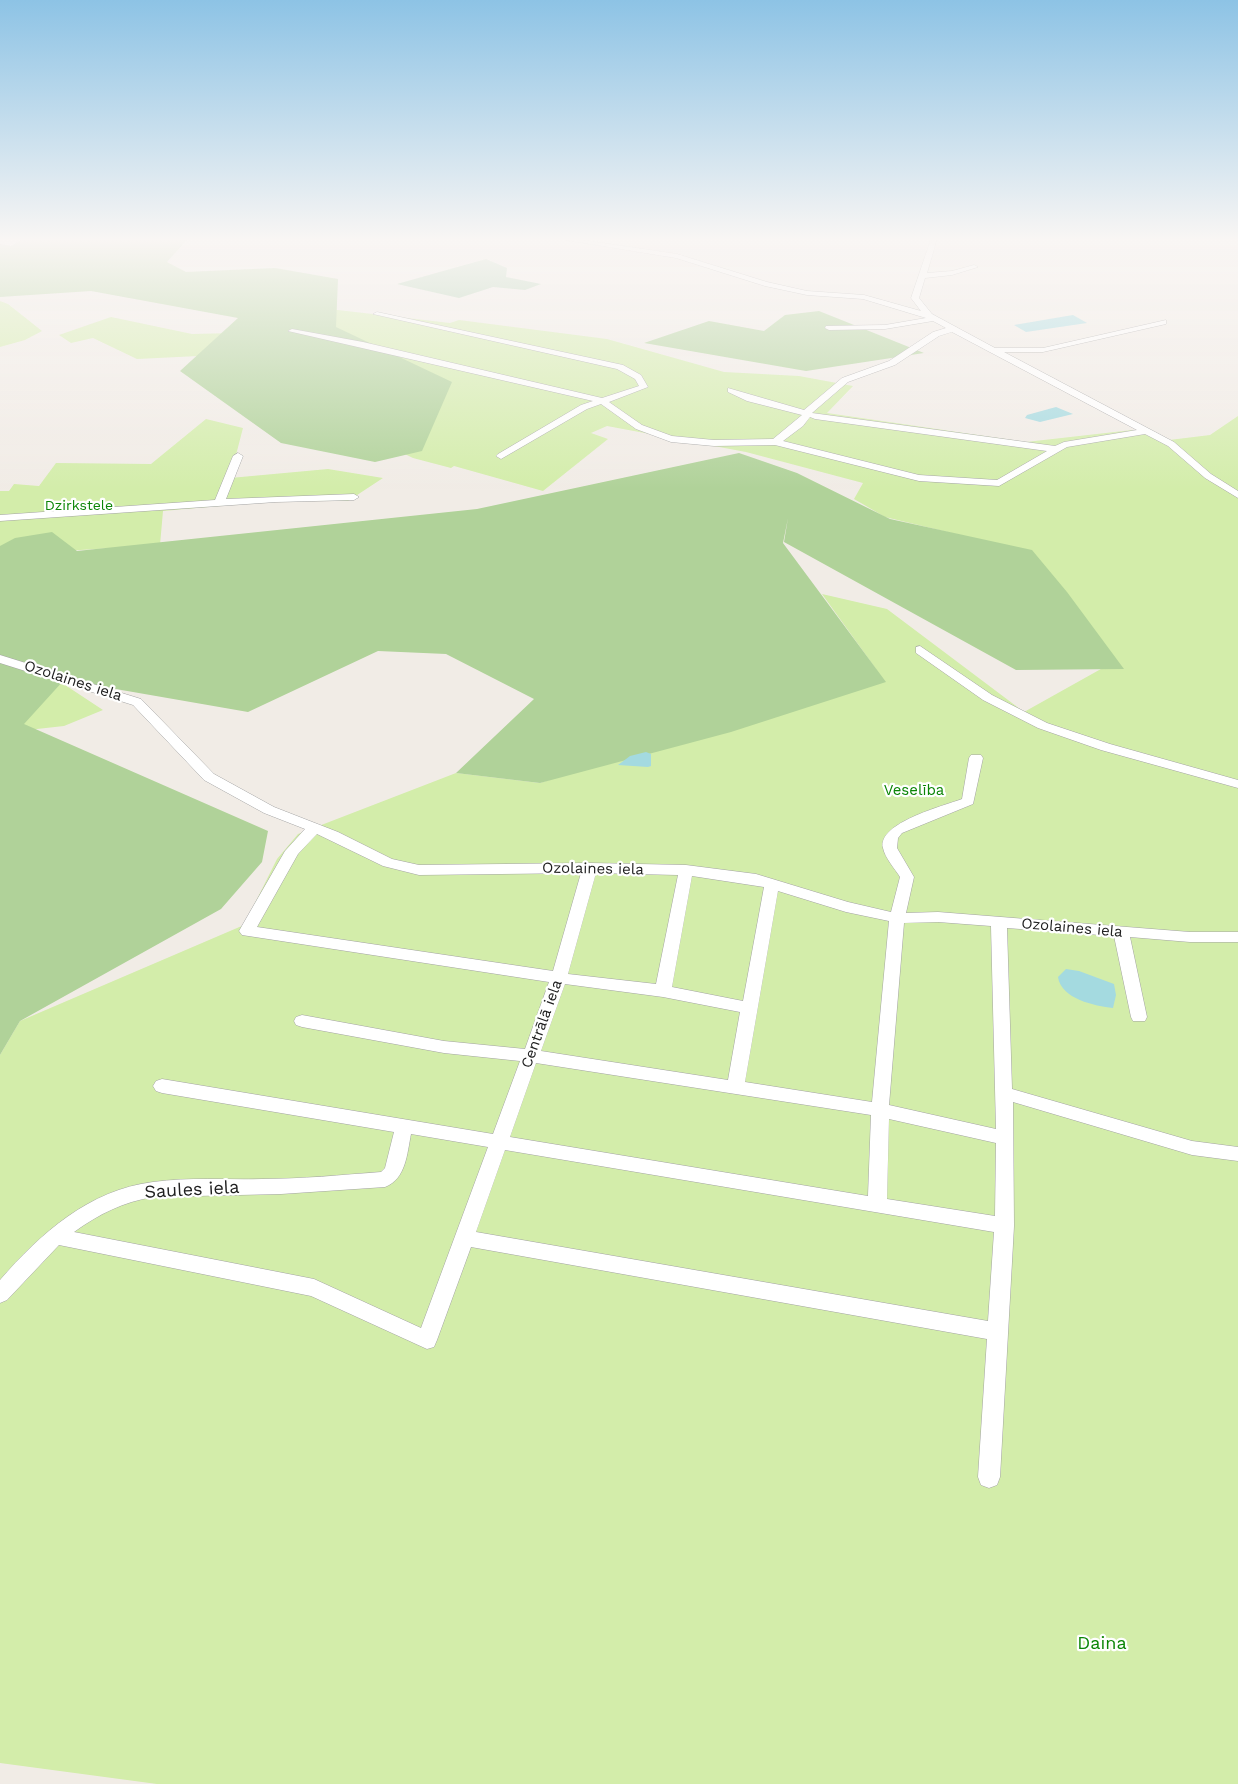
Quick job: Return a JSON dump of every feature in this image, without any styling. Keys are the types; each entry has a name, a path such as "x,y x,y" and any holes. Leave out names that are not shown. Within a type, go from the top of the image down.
{"street":[{"path":"416,322 620,367 638,377 644,387 584,407 501,456"},
{"path":"829,328 885,327 907,322"},
{"path":"941,322 1171,444 1208,476 1238,495"},
{"path":"992,350 1043,350 1162,322"},
{"path":"775,442 797,426 845,380 892,363 936,334 952,329"},
{"path":"292,332 363,344 589,396 603,402 639,427 671,439 775,442 919,478 990,484 1004,482 1064,445 1146,431"},
{"path":"731,390 750,399 853,422 1056,449"},
{"path":"219,504 238,456"},
{"path":"0,518 354,497"},
{"path":"920,650 956,679 1025,717 1061,733 1238,783"},
{"name":"Ozolaines iela","path":"0,659 84,683 137,702 209,777 269,810 315,828 388,863 418,870 590,868 686,870 772,883 846,907 897,918 938,917 1190,937 1238,937"},
{"path":"877,1204 880,1110 897,918 907,877 890,848 891,838 897,830 968,801 976,758"},
{"path":"315,828 292,851 247,931 559,978 663,991 750,1008"},
{"name":"Centrālā iela","path":"54,1236 314,1288 427,1340 466,1238 497,1141 559,978 590,868"},
{"path":"663,991 686,870"},
{"path":"735,1088 772,883"},
{"path":"989,1477 1004,1226 1005,1138 999,922"},
{"path":"1121,932 1139,1017"},
{"path":"302,1021 444,1047 531,1056 880,1110 1005,1138"},
{"path":"162,1086 1004,1226"},
{"path":"1004,1093 1192,1148 1238,1154"},
{"name":"Saules iela","path":"0,1294 33,1255 54,1236 88,1212 120,1197 149,1190 275,1187 385,1179 393,1172 404,1127"},
{"path":"466,1238 997,1332"}],"green space":[{"path":"0,322 31,322 42,331 25,340 0,347"},
{"path":"96,322 136,322 192,334 235,333 254,322 477,322 607,339 724,372 799,376 853,386 827,413 1026,442 1132,430 1146,431 1161,441 1210,435 1238,416 1238,1784 157,1784 0,1763 0,1055 20,1021 244,925 277,859 298,834 456,773 540,783 876,669 822,594 887,609 1024,712 1117,660 964,536 885,517 854,499 863,483 746,452 607,426 591,433 608,439 543,491 454,466 451,468 413,458 368,436 280,352 137,359 93,338 71,343 59,335"},
{"path":"233,322 336,322 336,327 452,382 422,451 375,462 281,443 180,371"},
{"path":"705,322 764,331 775,322 847,322 924,353 806,371 644,343"},
{"name":"Dzirkstele","path":"206,419 243,428 230,478 328,469 383,478 348,501 276,501 163,511 160,545 0,555 0,491 9,491 14,484 39,486 56,463 151,464"},
{"path":"739,453 797,473 890,519 1032,550 1067,592 1124,669 1016,670 784,542 788,518 783,543 886,682 731,732 540,783 456,773 534,699 446,654 378,651 248,712 64,680 24,724 268,831 262,862 221,909 20,1021 0,1055 0,546 15,538 52,532 77,551 477,509"},
{"path":"0,664 56,679 103,710 64,726 28,730 4,708"}],"water":[{"path":"1030,322 1087,323 1026,332 1014,325"},
{"path":"1056,407 1073,414 1040,422 1025,418 1027,415"},
{"path":"646,752 651,754 651,766 618,765 630,756"},
{"path":"1066,969 1079,971 1114,984 1116,995 1113,1008 1088,1003 1065,991 1058,977"}],"park label":[{"name":"Veselība","path":"914,791"},
{"name":"Daina","path":"1102,1644"}]}
